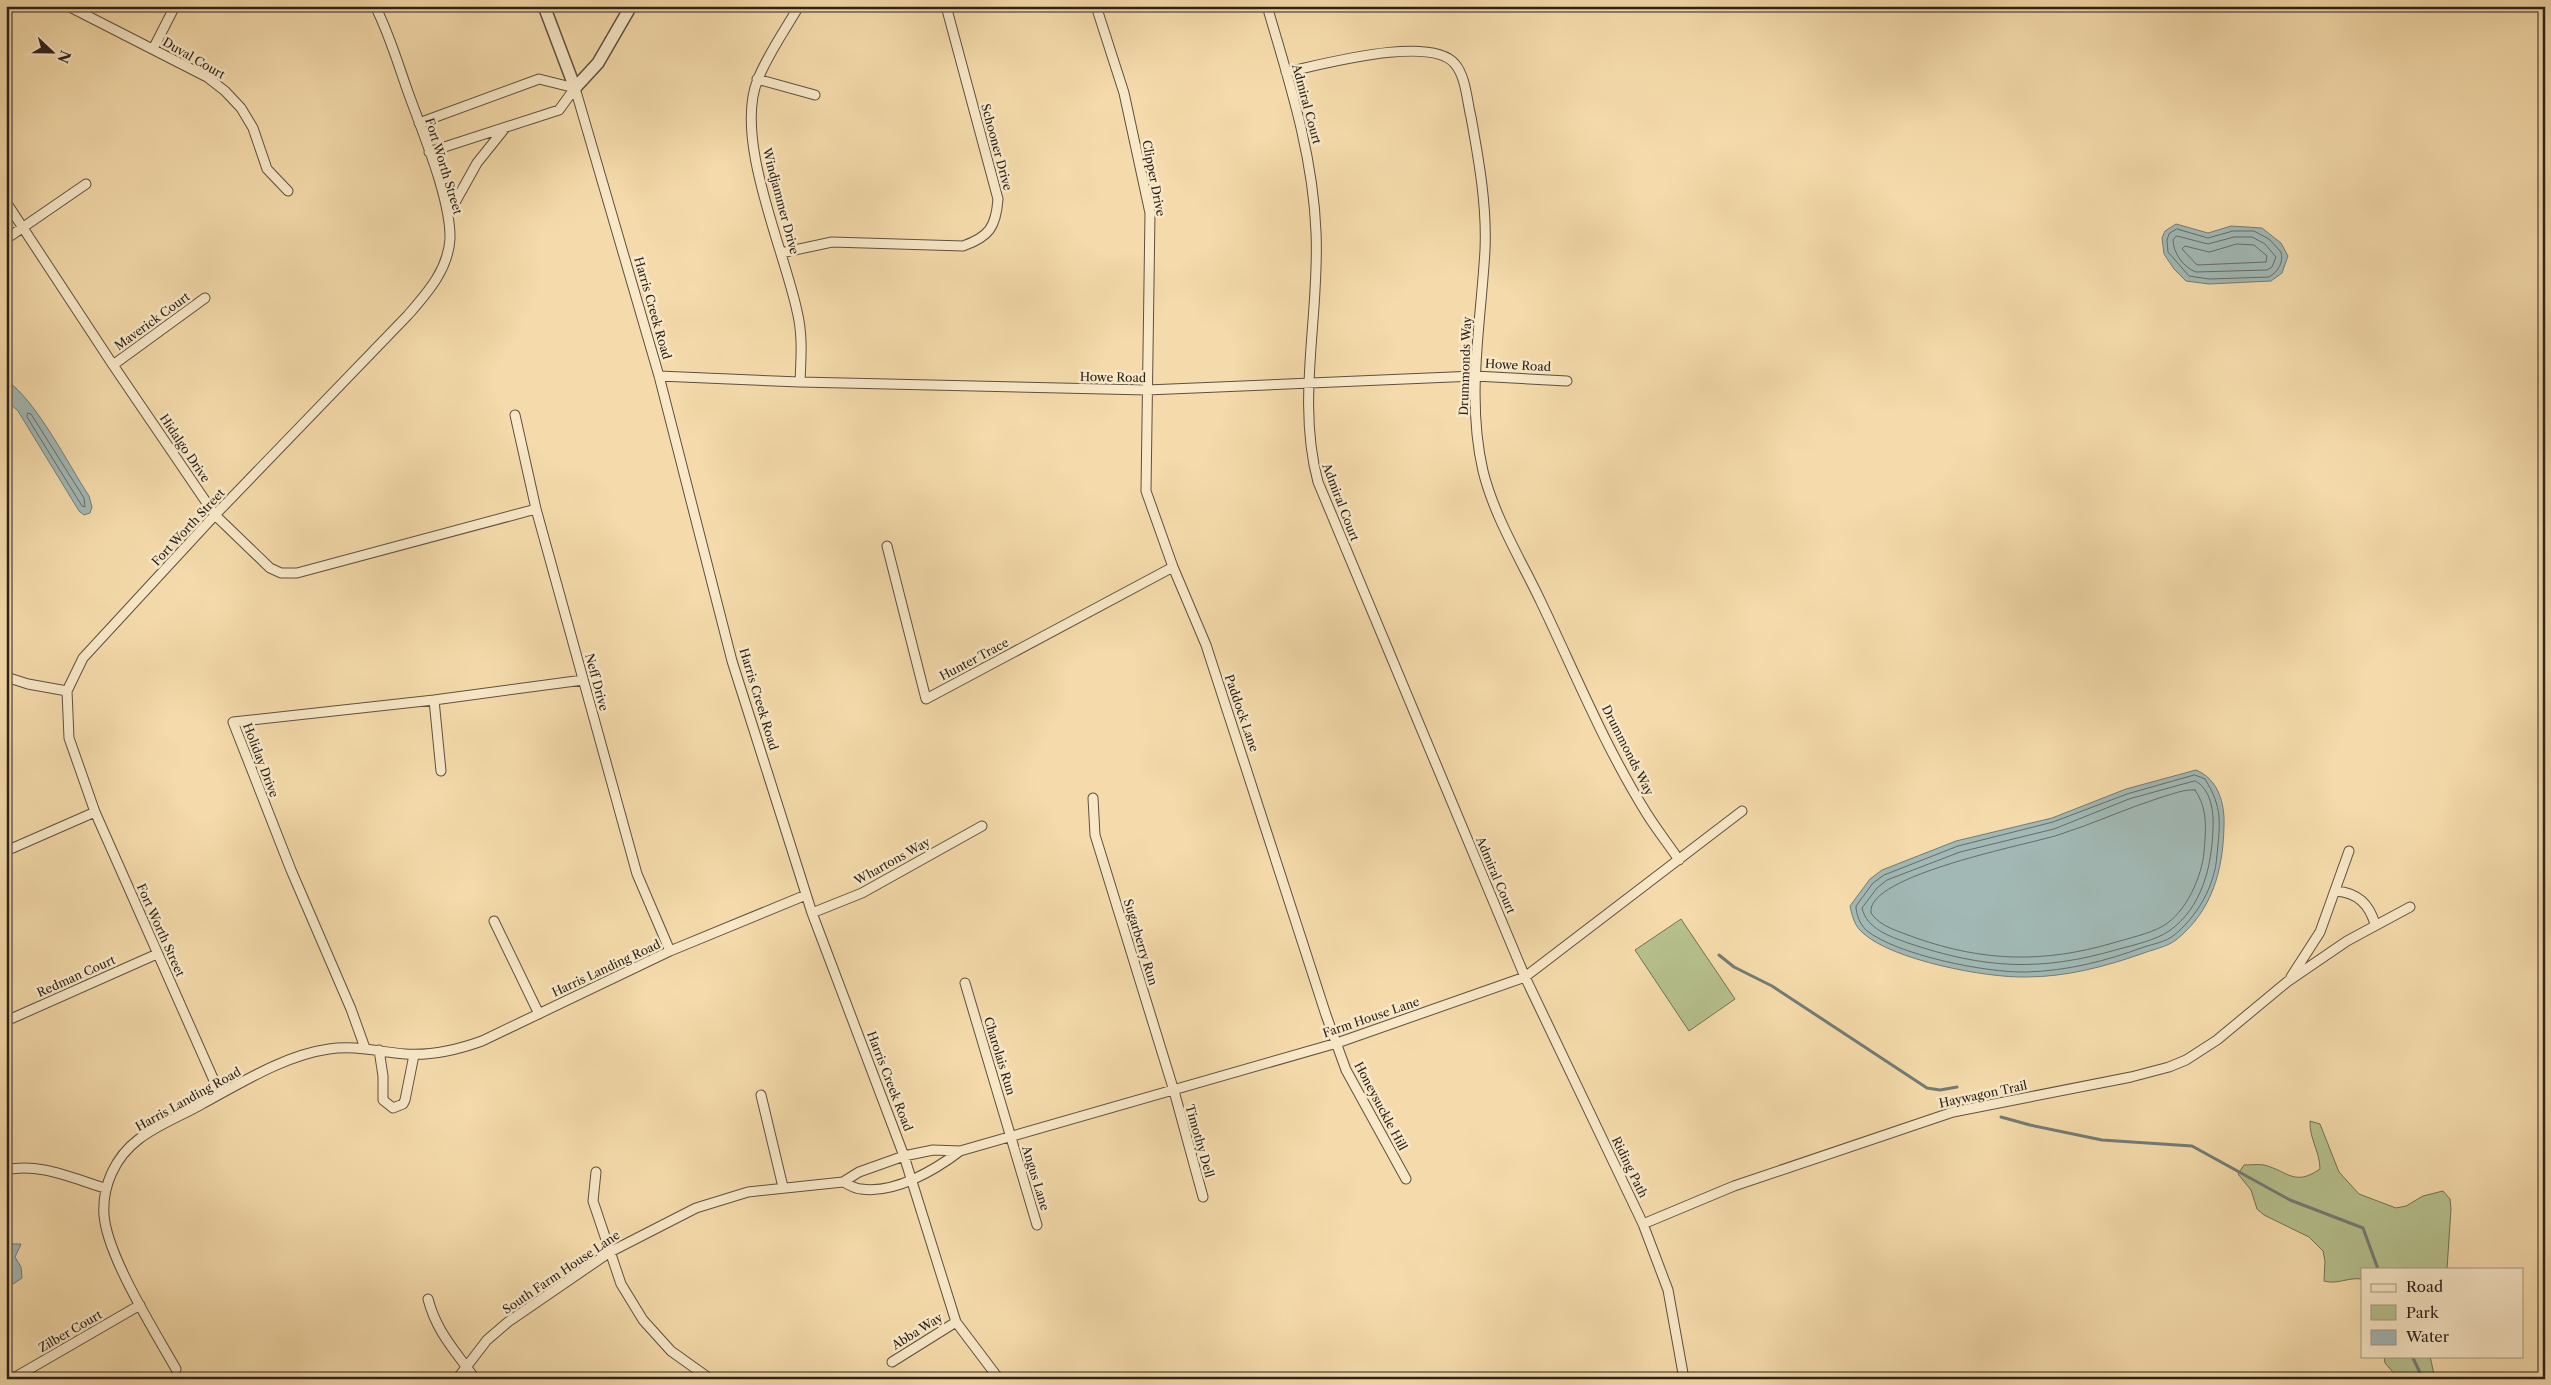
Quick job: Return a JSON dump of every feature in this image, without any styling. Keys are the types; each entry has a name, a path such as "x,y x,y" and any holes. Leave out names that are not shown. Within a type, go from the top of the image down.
{"street":[{"name":"Duval Court","path":"68,6 207,77 225,91 241,108 253,128 268,169 288,191"},
{"path":"153,48 175,6"},
{"name":"Fort Worth Street","path":"220,1094 95,812 69,738 67,691 83,658 215,515 430,290 444,264 450,240 448,215 429,152 376,6"},
{"name":"Harris Creek Road","path":"544,6 575,88 659,376 732,661 806,895 904,1156 956,1322 999,1379"},
{"path":"429,152 559,110 575,88 598,63 631,6"},
{"name":"Windjammer Drive","path":"799,6 758,79 752,103 750,128 754,156 798,311 802,340 800,382"},
{"name":"Schooner Drive","path":"781,253 832,242 963,246 979,241 992,228 997,214 998,200 946,6"},
{"name":"Clipper Drive","path":"1096,6 1124,92 1150,213 1147,390"},
{"name":"Admiral Court","path":"1267,6 1304,139 1314,200 1316,270 1309,439 1312,460 1323,496 1525,977"},
{"name":"Drummonds Way","path":"1286,72 1350,58 1413,50 1440,52 1454,62 1464,82 1484,207 1485,248 1475,376 1475,429 1483,473 1500,516 1618,763 1647,814 1680,860"},
{"path":"418,123 539,79 575,88"},
{"path":"758,79 815,95"},
{"path":"448,215 477,163 506,127"},
{"path":"6,239 86,184"},
{"name":"Hidalgo Drive","path":"6,202 112,365 215,515 270,568 282,573 297,573 536,509"},
{"name":"Maverick Court","path":"112,365 205,298"},
{"name":"Howe Road","path":"659,376 800,382 1147,390 1475,376 1567,381"},
{"name":"Paddock Lane","path":"1147,390 1146,491 1173,567 1206,645 1326,1015 1337,1043"},
{"name":"Neff Drive","path":"515,415 536,509 637,874 670,951"},
{"name":"Hunter Trace","path":"887,546 926,698 1173,567"},
{"path":"6,677 28,684 67,691"},
{"name":"Holiday Drive","path":"365,1048 351,1008 291,870 233,722 434,700 583,680"},
{"path":"434,700 441,771"},
{"name":"Sugarberry Run","path":"1093,798 1095,835 1174,1092"},
{"name":"Farm House Lane","path":"904,1156 933,1150 960,1151 1174,1092 1337,1043 1525,977 1742,811"},
{"path":"6,851 95,812"},
{"name":"Whartons Way","path":"812,913 862,893 982,826"},
{"name":"Haywagon Trail","path":"2287,982 2320,932 2349,850"},
{"path":"2336,891 2353,894 2360,898 2367,906 2375,924"},
{"name":"Harris Landing Road","path":"176,1369 140,1305 111,1243 104,1216 105,1188 116,1164 138,1140 220,1094 292,1058 313,1051 331,1048 365,1048 414,1054 461,1049 482,1041 670,951 806,895"},
{"name":"Haywagon Trail","path":"1643,1224 1734,1186 1953,1112 2132,1077 2186,1060 2217,1040 2287,982 2347,940 2410,907"},
{"path":"494,921 539,1014"},
{"name":"Redman Court","path":"6,1021 157,954"},
{"name":"Riding Path","path":"1525,977 1643,1224 1668,1290 1684,1379"},
{"name":"Charolais Run","path":"965,983 1011,1137"},
{"name":"Honeysuckle Hill","path":"1337,1043 1346,1070 1406,1179"},
{"path":"379,1050 383,1076 383,1100 393,1108 403,1104 405,1100 414,1054"},
{"name":"Timothy Dell","path":"1174,1092 1203,1197"},
{"path":"761,1095 783,1187"},
{"name":"Angus Lane","path":"1011,1137 1037,1226"},
{"name":"Farm House Lane","path":"911,1180 934,1171 960,1151"},
{"name":"South Farm House Lane","path":"456,1379 487,1340 508,1322 610,1252 696,1208 748,1192 843,1182 860,1172 904,1156"},
{"path":"6,1170 37,1168 105,1188"},
{"path":"596,1172 593,1201 621,1284 643,1320 671,1351 706,1376"},
{"name":"South Farm House Lane","path":"843,1182 861,1189 890,1187 911,1180"},
{"path":"428,1299 434,1320 475,1379"},
{"name":"Zilber Court","path":"12,1379 140,1305"},
{"name":"Abba Way","path":"892,1362 956,1322"}],"green space":[{"path":"1681,919 1735,999 1689,1031 1635,950"},
{"path":"2310,1121 2320,1124 2339,1172 2359,1194 2396,1208 2406,1206 2423,1196 2443,1191 2450,1199 2451,1209 2447,1268 2361,1268 2361,1279 2324,1281 2325,1261 2323,1251 2309,1237 2264,1215 2257,1209 2251,1190 2238,1174 2244,1165 2264,1165 2297,1177 2304,1177 2320,1169"},
{"path":"2384,1358 2430,1358 2435,1379 2399,1379 2385,1363"}],"water":[{"path":"2176,224 2208,233 2231,226 2262,228 2281,243 2288,256 2282,273 2271,281 2209,284 2186,281 2174,269 2164,254 2162,238 2165,231"},
{"path":"6,380 29,402 51,434 89,496 92,507 90,513 84,515 79,511 18,411 6,400"},
{"path":"2196,770 2210,779 2219,793 2224,817 2221,859 2213,889 2199,916 2188,929 2168,945 2113,963 2084,970 2041,977 2009,977 1964,971 1917,959 1877,943 1863,933 1854,921 1850,906 1870,879 1882,870 1956,841 2052,818 2126,789"},
{"path":"21,1244 15,1257 21,1267 22,1278 6,1289 6,1246"}],"waterway":[{"path":"1719,955 1734,967 1772,986 1927,1088 1940,1090 1957,1087"},
{"path":"2001,1117 2102,1140 2192,1146 2290,1200 2363,1228 2378,1268"},
{"path":"2413,1358 2423,1379"}]}
